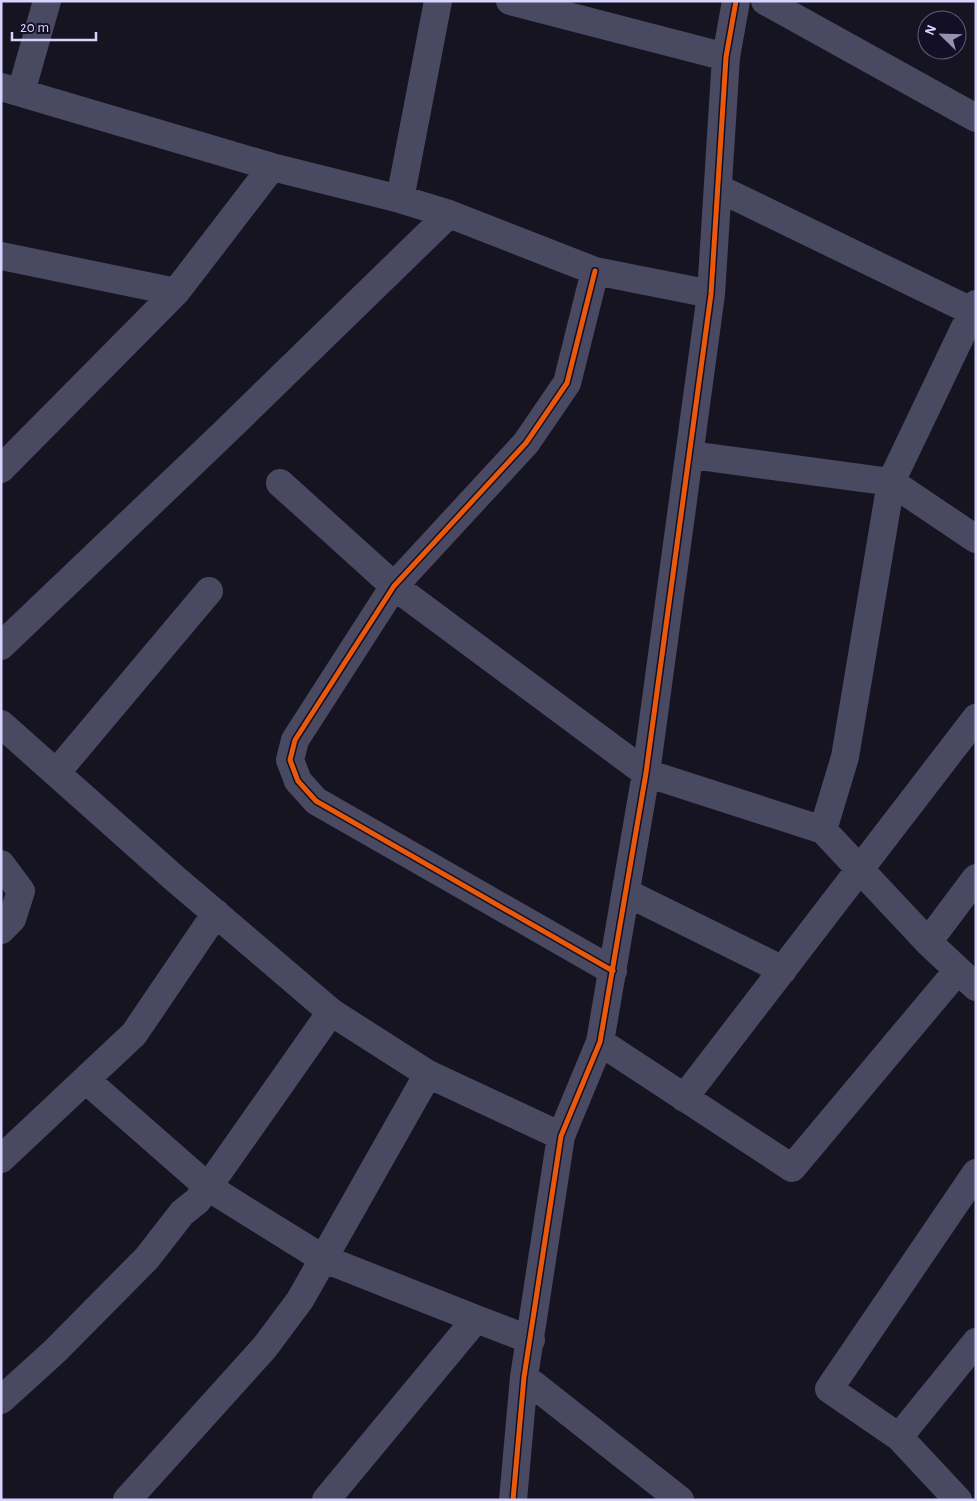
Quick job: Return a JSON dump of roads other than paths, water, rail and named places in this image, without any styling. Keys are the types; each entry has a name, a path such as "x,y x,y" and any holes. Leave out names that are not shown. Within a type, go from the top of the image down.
{"street":[{"path":"47,1 11,90 272,167 400,199 449,214 595,271 711,294"},
{"path":"400,199 438,1"},
{"path":"510,1 726,58"},
{"path":"513,1500 524,1377 561,1136 600,1042 646,773 691,455 711,294 726,58 736,1"},
{"path":"765,1 976,118"},
{"path":"1,469 176,292 272,167"},
{"path":"718,188 974,308 892,482 845,757 823,830"},
{"path":"1,646 224,434 449,214"},
{"path":"1,256 176,292"},
{"path":"595,271 567,383 526,443 394,586 295,740 290,760 298,781 316,801 613,971"},
{"path":"691,455 892,482 976,540"},
{"path":"280,483 394,586 646,773 823,830 928,942 967,979 792,1168 600,1042"},
{"path":"56,773 209,591"},
{"path":"684,1098 976,718"},
{"path":"1,724 331,1012 428,1074 561,1136"},
{"path":"1,864 21,891 12,919 1,930"},
{"path":"928,942 976,878"},
{"path":"627,893 783,970"},
{"path":"1,1159 134,1034 216,913"},
{"path":"1,1400 54,1351 147,1258 182,1213 197,1201 331,1012"},
{"path":"127,1500 266,1347 300,1300 322,1258 428,1074"},
{"path":"86,1080 208,1187 322,1258 531,1340"},
{"path":"958,1500 899,1438 829,1389 976,1173"},
{"path":"326,1500 476,1319"},
{"path":"899,1438 976,1342"},
{"path":"524,1377 680,1500"}]}
